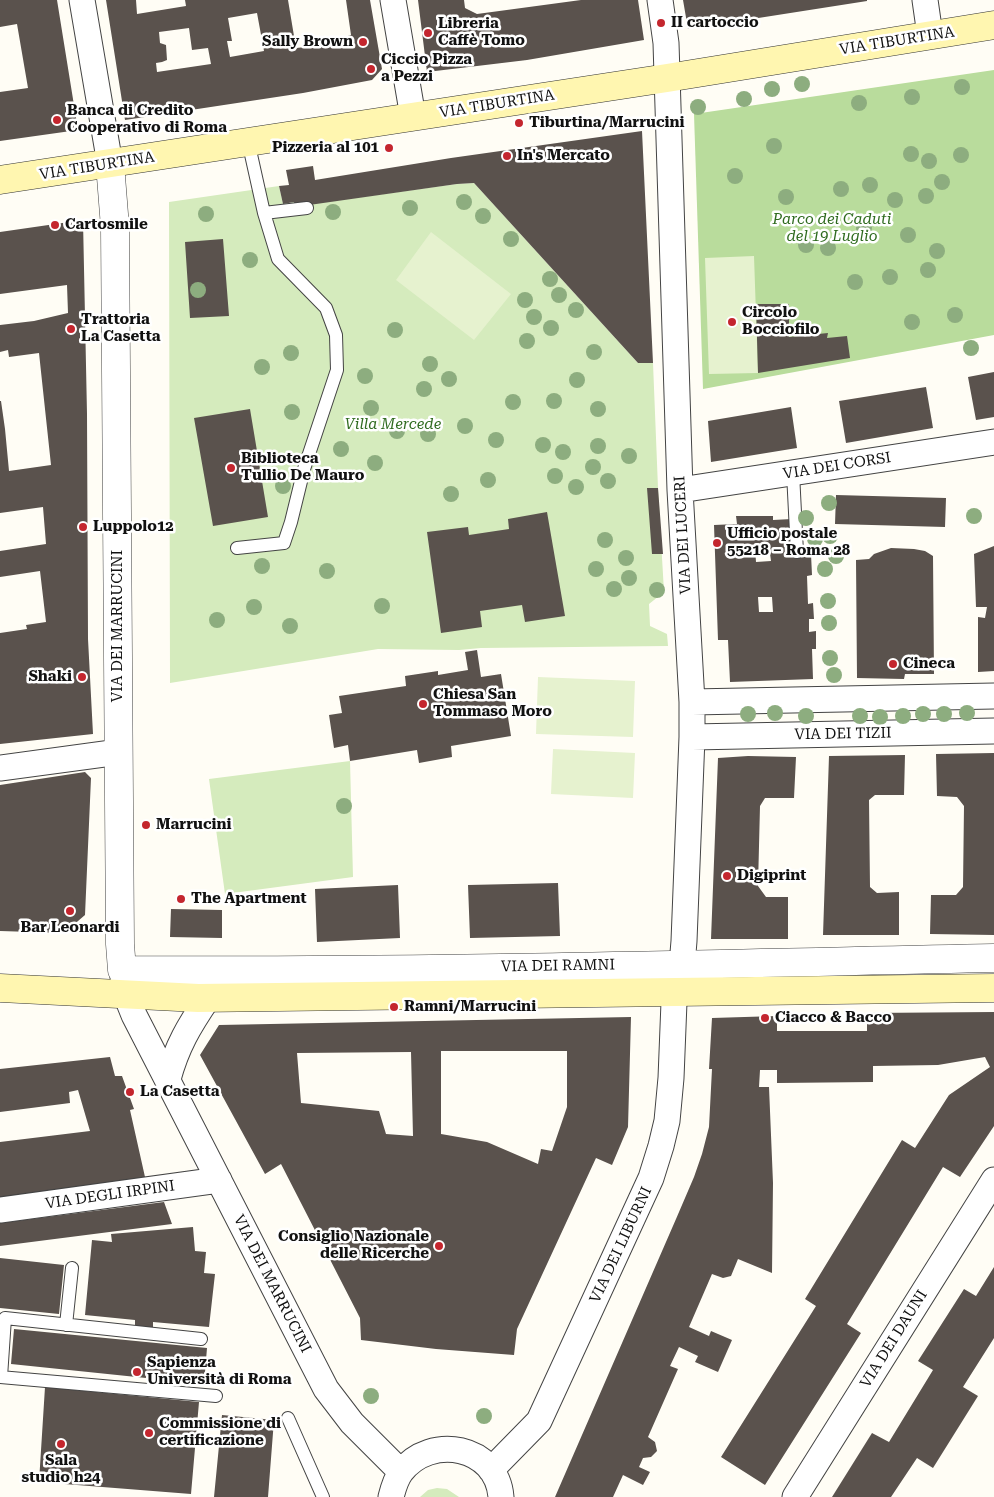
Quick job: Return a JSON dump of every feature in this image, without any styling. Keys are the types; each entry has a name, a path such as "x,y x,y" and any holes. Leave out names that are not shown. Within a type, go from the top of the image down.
{"main road":[{"name":"VIA TIBURTINA","path":"0,180 667,78 994,25"},
{"path":"0,988 124,982"},
{"name":"VIA DEI RAMNI","path":"124,982 208,998 994,988"}],"street":[{"path":"82,0 110,164"},
{"path":"393,0 413,117"},
{"name":"VIA DEI LUCERI","path":"660,0 665,32 680,490 692,702 684,941 682,964 676,991"},
{"path":"925,0 930,35"},
{"name":"VIA DEI MARRUCINI","path":"110,164 115,227 120,944 124,982 134,1015 326,1389 336,1404 357,1428 401,1472"},
{"name":"VIA DEI CORSI","path":"680,490 994,442"},
{"path":"692,702 994,696"},
{"name":"VIA DEI TIZII","path":"692,738 994,731"},
{"path":"0,768 120,752"},
{"name":"VIA DEI RAMNI","path":"124,982 202,970 994,958"},
{"name":"VIA DEI LIBURNI","path":"491,1470 539,1421 651,1178 667,1121 676,991"},
{"path":"168,1079 173,1058 181,1041 188,1027 208,998"},
{"name":"VIA DEGLI IRPINI","path":"0,1210 219,1180"},
{"name":"VIA DEI DAUNI","path":"794,1497 994,1180"},
{"path":"390,1497 401,1472 416,1458 424,1453 453,1449 469,1454 483,1462 491,1470 500,1488 501,1497"}],"lane":[{"path":"237,548 284,543 304,470 337,370 336,335 326,308 278,258 264,214 248,141"},
{"path":"264,214 307,208"},
{"path":"793,473 797,552"},
{"path":"66,1325 72,1268"},
{"path":"201,1339 5,1318 0,1377 216,1396"},
{"path":"288,1418 323,1497"}],"green space":[{"name":"Parco dei Caduti del 19 Luglio","path":"994,70 994,335 703,389 694,114"},
{"name":"Villa Mercede","path":"474,183 638,363 653,363 664,592 649,604 650,626 667,634 668,646 481,648 459,650 378,649 170,683 169,202 279,186 283,204 294,202 295,206"},
{"path":"431,232 511,294 474,340 396,280"},
{"name":"Circolo Bocciofilo","path":"754,256 758,373 709,374 705,258"},
{"path":"538,677 635,681 633,737 536,734"},
{"path":"553,749 635,753 633,798 551,794"},
{"path":"350,761 353,877 225,894 209,779"},
{"path":"437,1488 447,1489 459,1497 420,1497 428,1490"}],"building":[{"path":"0,0 57,0 78,130 0,141 0,92 28,88 17,24 0,27"},
{"path":"106,0 136,0 137,14 186,6 185,0 288,0 296,48 345,43 345,37 351,35 346,0 370,0 382,69 372,80 303,93 125,120","holes":["257,13 264,51 230,57 227,41 232,41 228,18","189,28 192,50 208,48 211,64 157,72 156,63 167,60 166,45 160,43 159,32"]},
{"path":"418,0 464,0 465,8 477,14 581,0 638,0 644,40 527,60 427,72"},
{"path":"683,0 867,0 867,1 688,29"},
{"path":"642,131 653,363 638,363 474,183 295,207 294,202 283,204 279,186 289,185 286,170 313,166 315,180 451,158"},
{"path":"83,220 87,414 88,639 93,734 0,744 0,633 27,629 26,625 46,622 40,571 0,577 0,551 46,544 43,507 0,513 0,401 9,471 51,465 39,353 9,357 8,350 0,352 0,325 34,321 68,313 67,285 0,294 0,232"},
{"path":"223,239 229,316 190,318 185,242"},
{"path":"756,304 789,304 789,337 828,333 827,338 847,336 850,358 758,373"},
{"path":"994,372 994,417 976,420 968,377"},
{"path":"926,387 933,428 846,443 839,401"},
{"path":"791,407 797,448 711,462 708,421"},
{"name":"Biblioteca Tullio De Mauro","path":"250,409 268,517 213,526 194,418"},
{"path":"647,488 658,488 663,554 652,554"},
{"path":"836,495 946,498 945,527 835,524"},
{"path":"547,512 565,616 525,622 522,605 480,611 482,627 441,633 427,532 468,527 469,535 509,529 508,519"},
{"path":"736,516 773,516 773,520 792,519 793,555 811,554 812,575 807,576 808,604 813,603 814,619 809,619 809,632 816,631 816,649 812,649 813,679 730,682 728,640 718,640 714,525 737,524","holes":["769,546 771,561 756,562 755,548","758,597 772,597 773,612 759,612"]},
{"path":"994,546 994,671 978,672 978,617 985,618 987,607 976,607 974,554"},
{"path":"891,548 925,551 933,556 934,674 905,674 904,679 857,678 856,560 869,559 874,554"},
{"name":"Chiesa San Tommaso Moro","path":"477,650 481,677 501,674 511,736 451,746 452,757 419,763 417,750 350,761 348,745 334,748 329,715 342,713 339,696 406,686 405,676 438,671 438,675 468,670 465,652"},
{"path":"994,753 994,935 930,934 931,895 956,895 963,887 964,806 957,797 937,796 936,754"},
{"path":"905,755 904,795 875,795 869,800 870,887 877,893 899,892 899,935 823,935 829,756"},
{"path":"748,756 796,757 794,798 765,798 760,806 758,886 766,897 788,897 788,939 711,939 718,758"},
{"path":"85,772 91,778 85,915 64,933 0,931 0,785"},
{"path":"558,883 560,936 470,938 468,885"},
{"path":"398,885 400,938 317,942 315,889"},
{"path":"171,909 222,910 222,938 170,937"},
{"path":"994,1012 994,1126 960,1177 943,1167 847,1324 861,1333 765,1485 721,1457 816,1306 805,1299 902,1140 915,1148 949,1095 990,1067 985,1057 938,1065 873,1066 873,1082 777,1083 777,1070 760,1070 759,1087 769,1087 773,1183 772,1273 738,1259 731,1276 723,1278 712,1274 689,1327 709,1336 711,1331 732,1340 718,1372 695,1362 698,1356 679,1347 670,1366 678,1369 648,1437 655,1442 657,1451 651,1457 643,1458 639,1467 650,1472 643,1485 623,1475 613,1497 555,1497 694,1177 702,1154 709,1127 712,1069 709,1069 712,1018 777,1016 777,1031 867,1031 867,1013"},
{"name":"Consiglio Nazionale delle Ricerche","path":"631,1017 628,1127 612,1165 596,1158 517,1329 514,1355 436,1349 361,1340 360,1318 281,1164 265,1174 200,1055 219,1025","holes":["441,1051 567,1051 567,1107 552,1151 541,1149 538,1164 487,1142 441,1134","411,1052 413,1136 386,1134 379,1111 301,1103 297,1053"]},
{"path":"110,1057 115,1076 122,1076 134,1109 130,1110 145,1177 0,1199 0,1142 90,1131 78,1090 69,1092 70,1103 0,1112 0,1069"},
{"path":"164,1202 172,1224 0,1246 0,1223"},
{"path":"193,1227 195,1251 206,1252 204,1273 215,1274 209,1327 153,1322 153,1329 135,1327 135,1320 85,1315 92,1240 112,1242 111,1234"},
{"path":"0,1258 64,1265 59,1314 0,1308"},
{"path":"994,1267 994,1338 963,1387 978,1396 933,1468 917,1458 891,1497 832,1497 872,1433 889,1442 933,1370 918,1361 964,1289 976,1296"},
{"path":"14,1329 207,1348 204,1384 11,1364"},
{"path":"45,1387 199,1402 191,1494 39,1482"},
{"path":"222,1415 274,1420 268,1497 214,1497"}],"place":[{"name":"II cartoccio","path":"661,23"},
{"name":"Libreria Caffè Tomo","path":"428,33"},
{"name":"Sally Brown","path":"363,42"},
{"name":"Ciccio Pizza a Pezzi","path":"371,69"},
{"name":"Banca di Credito Cooperativo di Roma","path":"57,120"},
{"name":"Tiburtina/Marrucini","path":"519,123"},
{"name":"Pizzeria al 101","path":"389,148"},
{"name":"In's Mercato","path":"507,156"},
{"name":"Cartosmile","path":"55,225"},
{"name":"Circolo Bocciofilo","path":"732,322"},
{"name":"Trattoria La Casetta","path":"71,329"},
{"name":"Biblioteca Tullio De Mauro","path":"231,468"},
{"name":"Luppolo12","path":"83,527"},
{"name":"Ufficio postale 55218 – Roma 28","path":"717,543"},
{"name":"Cineca","path":"893,664"},
{"name":"Shaki","path":"82,677"},
{"name":"Chiesa San Tommaso Moro","path":"423,704"},
{"name":"Marrucini","path":"146,825"},
{"name":"Digiprint","path":"727,876"},
{"name":"The Apartment","path":"181,899"},
{"name":"Bar Leonardi","path":"70,911"},
{"name":"Ramni/Marrucini","path":"394,1007"},
{"name":"Ciacco & Bacco","path":"765,1018"},
{"name":"La Casetta","path":"130,1092"},
{"name":"Consiglio Nazionale delle Ricerche","path":"439,1246"},
{"name":"Sapienza Università di Roma","path":"137,1372"},
{"name":"Commissione di certificazione","path":"149,1433"},
{"name":"Sala studio h24","path":"61,1444"}]}
